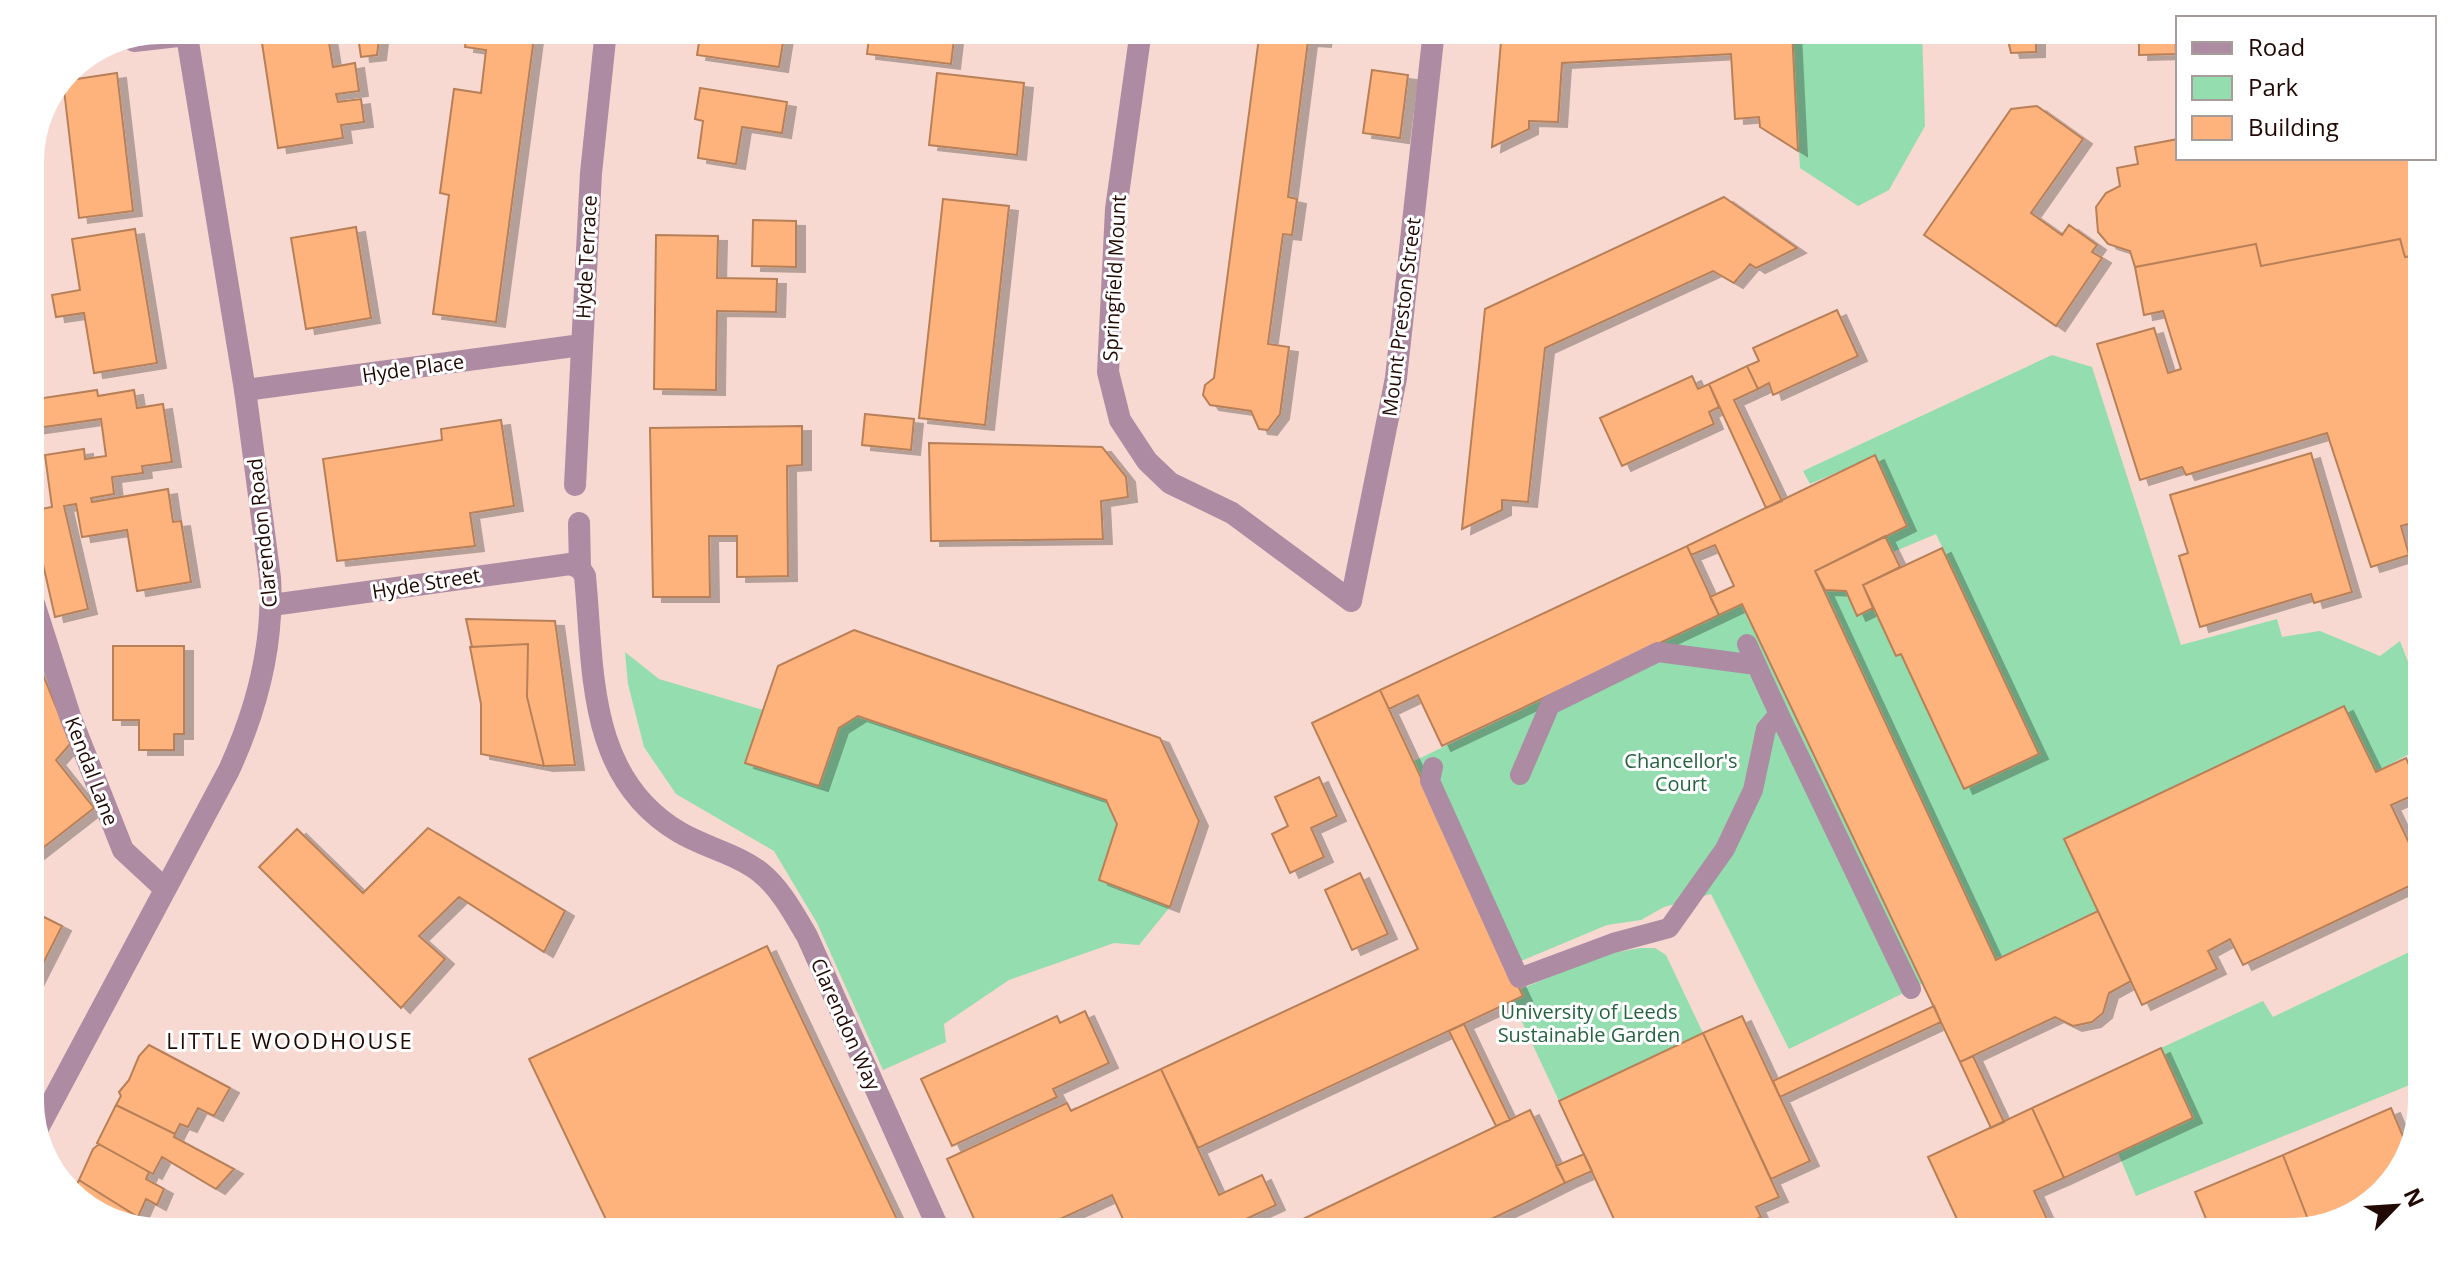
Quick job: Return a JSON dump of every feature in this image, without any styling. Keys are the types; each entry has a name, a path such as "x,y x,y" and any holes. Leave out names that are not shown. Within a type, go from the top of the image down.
{"street":[{"name":"Clarendon Road","path":"45,1115 250,725 264,672 272,605 245,390 188,44"},
{"name":"Hyde Terrace","path":"575,485 591,173 605,44"},
{"name":"Springfield Mount","path":"1139,44 1116,209 1108,372 1120,420 1147,461 1170,483 1232,513 1351,601"},
{"name":"Mount Preston Street","path":"1351,601 1396,378 1432,44"},
{"name":"Hyde Place","path":"245,390 581,345"},
{"path":"579,523 580,568"},
{"name":"Hyde Street","path":"272,605 500,572 570,564 580,568"},
{"name":"Clarendon Way","path":"580,568 585,576 598,720 614,762 636,795 655,815 678,831 761,872 783,896 807,936 934,1218"},
{"name":"Kendal Lane","path":"44,635 70,716 123,850 165,889"},
{"path":"1747,644 1911,989"},
{"path":"1520,775 1550,705 1658,652 1756,665"},
{"path":"1433,767 1430,781 1519,978 1613,943 1669,928 1725,849 1753,790 1766,729 1779,714"}],"green space":[{"path":"1793,44 1922,44 1925,126 1889,190 1858,206 1800,168"},
{"path":"2052,355 2092,367 2181,645 2277,619 2282,637 2320,631 2380,656 2400,641 2408,662 2408,755 2376,772 2344,706 2064,839 2098,911 1996,960 1825,590 1846,591 1857,615 1873,608 1895,655 1901,654 1964,789 2039,754 1936,534 1893,552 1885,536 1907,525 1875,456 1810,484 1803,471"},
{"name":"Chancellor's Court","path":"1742,604 1922,984 1789,1049 1711,894 1664,907 1641,920 1607,925 1509,966 1414,761"},
{"path":"625,652 659,679 763,710 745,763 818,786 839,728 858,716 1106,800 1117,824 1099,880 1170,907 1139,945 1114,943 1009,980 944,1024 946,1042 883,1070 817,923 774,851 676,794 644,747 628,684"},
{"name":"University of Leeds Sustainable Garden","path":"1655,948 1666,955 1703,1033 1559,1101 1509,994 1602,955"},
{"path":"2408,953 2408,1086 2136,1196 2118,1153 2193,1118 2161,1048 2263,1001 2273,1017"}],"building":[{"path":"262,44 329,44 333,67 355,63 359,91 336,94 338,102 361,99 364,122 341,125 343,138 278,148"},
{"path":"359,44 378,44 377,55 361,57"},
{"path":"465,44 533,44 496,322 433,314 449,195 440,193 454,89 481,93 486,50 465,47"},
{"path":"699,44 783,44 779,67 697,55"},
{"path":"868,44 953,44 951,64 867,54"},
{"path":"1258,44 1308,44 1288,197 1297,199 1292,235 1283,234 1268,344 1289,347 1280,414 1268,430 1259,429 1251,411 1210,405 1203,395 1205,385 1214,378"},
{"path":"1501,44 1793,44 1798,151 1760,127 1759,117 1735,119 1731,54 1562,63 1558,122 1529,121 1529,129 1492,147"},
{"path":"2009,44 2036,44 2036,52 2011,53"},
{"path":"2139,44 2176,44 2176,54 2139,55"},
{"path":"1372,70 1408,75 1400,138 1363,133"},
{"path":"117,73 133,211 79,218 65,95 77,79"},
{"path":"937,73 1024,83 1017,155 929,145"},
{"path":"700,88 787,102 782,133 742,127 736,164 698,158 703,121 695,119"},
{"path":"2037,106 2083,139 2031,213 2062,235 2069,225 2097,245 2092,252 2102,258 2056,326 1924,235 2011,109"},
{"path":"2176,139 2176,160 2408,160 2408,256 2405,257 2400,239 2261,266 2256,244 2135,267 2130,251 2108,244 2098,232 2096,207 2106,193 2120,186 2117,168 2138,164 2135,147"},
{"path":"1724,197 1797,248 1756,268 1750,264 1734,283 1713,271 1545,348 1528,502 1502,500 1502,510 1462,529 1485,309"},
{"path":"943,199 1009,206 985,425 919,418"},
{"path":"753,220 796,221 796,267 752,266"},
{"path":"356,227 371,318 306,329 291,238"},
{"path":"135,229 157,363 94,373 84,313 56,317 52,295 80,290 72,239"},
{"path":"656,235 718,236 717,278 777,279 776,312 717,311 716,390 654,389"},
{"path":"2400,239 2405,257 2408,256 2408,524 2401,526 2408,555 2371,567 2327,433 2186,475 2182,467 2140,480 2097,344 2154,328 2168,373 2181,369 2163,311 2144,315 2135,267 2256,244 2261,266"},
{"path":"1837,310 1858,356 1773,395 1769,383 1758,389 1747,366 1759,361 1753,348"},
{"path":"1747,366 1758,389 1734,400 1782,501 1766,508 1709,384"},
{"path":"1692,376 1698,389 1709,384 1719,407 1709,412 1714,424 1622,466 1600,418"},
{"path":"97,390 98,396 134,390 137,408 163,404 172,462 142,466 143,473 112,477 114,494 91,498 92,502 168,489 173,522 181,521 191,582 137,591 127,530 82,537 76,504 64,506 88,609 55,617 44,568 44,509 52,507 45,455 84,449 85,459 106,456 101,419 44,427 44,398"},
{"path":"865,414 914,419 911,450 862,445"},
{"path":"501,420 514,506 470,513 475,546 337,561 323,459 442,440 441,429"},
{"path":"802,426 802,465 787,466 788,576 737,577 737,536 709,536 710,597 653,597 650,428"},
{"path":"929,443 1102,447 1126,477 1128,497 1101,501 1103,539 931,541"},
{"path":"2311,453 2352,592 2314,603 2311,594 2200,627 2179,556 2188,553 2170,495"},
{"path":"1875,455 1907,526 1815,571 1996,960 2098,911 2131,981 2109,993 2103,1013 2092,1022 2073,1026 2055,1017 1960,1062 1742,604 1719,615 1710,597 1734,586 1715,545 1691,555 1687,546"},
{"path":"1885,536 1900,567 1863,585 1873,608 1857,616 1846,591 1825,590 1815,571"},
{"path":"1687,546 1719,615 1442,746 1418,695 1389,709 1380,690"},
{"path":"1942,548 2039,754 1964,789 1901,654 1896,656 1863,585"},
{"path":"466,619 555,621 575,765 544,766 527,697 528,644 472,647"},
{"path":"854,630 1160,738 1199,821 1170,907 1099,880 1117,824 1106,800 858,716 839,728 819,786 745,763 778,666"},
{"path":"528,644 527,697 544,766 481,754 481,704 470,647"},
{"path":"113,646 184,646 184,734 174,734 174,750 139,750 139,720 113,720"},
{"path":"44,677 71,743 56,760 94,808 44,847"},
{"path":"1380,690 1523,996 1198,1148 1161,1069 1418,949 1312,723"},
{"path":"2344,706 2376,772 2406,758 2408,763 2408,798 2391,805 2408,841 2408,887 2243,965 2230,939 2208,951 2217,969 2142,1005 2064,839"},
{"path":"1319,777 1337,816 1311,828 1324,857 1290,873 1272,834 1288,826 1275,797"},
{"path":"428,828 565,911 544,952 459,897 419,936 445,959 401,1008 259,867 297,829 363,893"},
{"path":"1360,873 1388,934 1352,950 1325,890"},
{"path":"44,917 62,926 44,961"},
{"path":"767,946 896,1218 605,1218 529,1059"},
{"path":"1934,1006 1941,1022 1780,1097 1773,1081"},
{"path":"1085,1011 1109,1063 1053,1089 1057,1097 952,1146 921,1079 1057,1016 1060,1023"},
{"path":"1742,1016 1810,1161 1771,1179 1703,1033"},
{"path":"1464,1024 1510,1120 1496,1126 1449,1031"},
{"path":"1703,1033 1779,1197 1756,1207 1759,1218 1613,1218 1559,1101"},
{"path":"149,1045 230,1088 214,1116 198,1108 188,1127 180,1124 175,1134 116,1105 121,1096 119,1092 129,1080 139,1056"},
{"path":"2161,1048 2193,1118 2064,1178 2032,1108"},
{"path":"1973,1056 2004,1122 1991,1128 1960,1062"},
{"path":"1161,1069 1219,1195 1262,1175 1276,1205 1248,1218 1123,1218 1112,1195 1062,1218 974,1218 947,1159 1067,1103 1071,1111"},
{"path":"116,1105 175,1134 174,1137 234,1169 216,1189 162,1157 153,1174 97,1143"},
{"path":"2032,1108 2064,1178 2034,1191 2047,1218 1956,1218 1928,1157"},
{"path":"2391,1108 2403,1136 2388,1166 2356,1166 2356,1198 2336,1209 2307,1217 2283,1155"},
{"path":"1530,1110 1565,1183 1494,1218 1305,1218"},
{"path":"99,1144 149,1172 146,1179 164,1189 157,1205 146,1199 139,1216 134,1215 79,1180 93,1149"},
{"path":"1584,1154 1592,1171 1565,1183 1556,1166"},
{"path":"2283,1155 2307,1217 2206,1218 2195,1192"},
{"path":"79,1180 133,1214 109,1206 78,1183"}],"district":[{"name":"LITTLE WOODHOUSE","path":"290,1040"}]}
